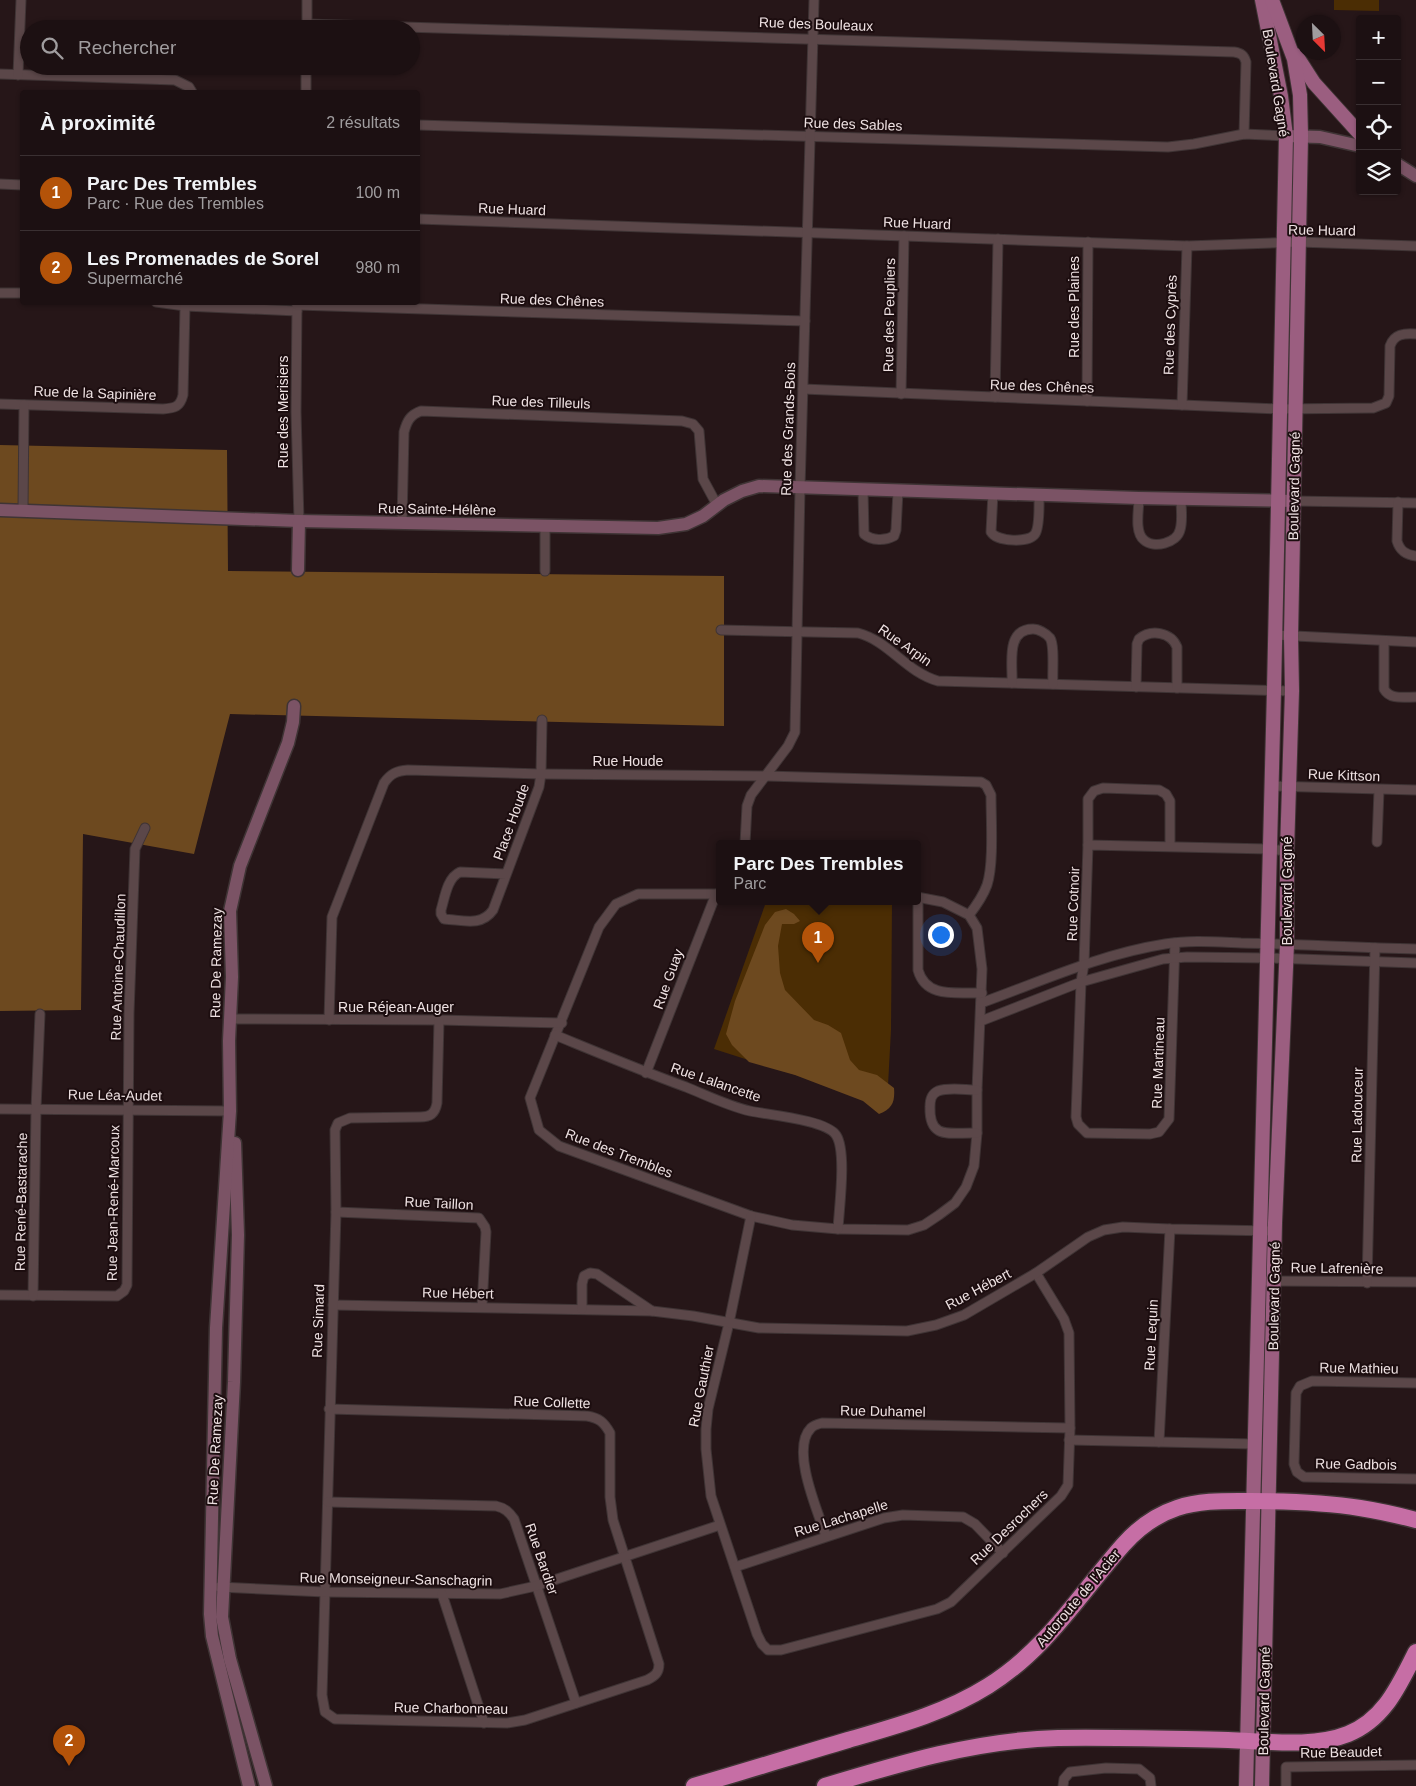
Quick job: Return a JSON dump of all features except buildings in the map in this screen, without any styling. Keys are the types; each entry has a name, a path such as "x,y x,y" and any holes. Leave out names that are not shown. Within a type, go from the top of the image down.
{"highway":[{"name":"Autoroute de l'Acier","path":"694,1786 914,1720 964,1700 1001,1678 1037,1648 1072,1609 1124,1544 1148,1523 1169,1511 1188,1504 1261,1501 1322,1503 1358,1507 1416,1520"},
{"path":"825,1786 937,1754 1010,1741 1074,1738 1255,1741 1321,1740 1339,1737 1366,1725 1378,1715 1391,1699 1416,1652"}],"main road":[{"name":"Boulevard Gagné","path":"1261,1501 1254,1444 1268,943 1286,136 1281,96 1262,0"},
{"name":"Boulevard Gagné","path":"1246,1786 1255,1741 1261,1501 1274,1281 1287,958 1288,786 1292,692 1291,636 1301,136 1300,95 1294,59 1272,0"},
{"path":"1289,42 1314,83 1356,130"},
{"name":"Boulevard Gagné","path":"1255,1741 1262,1786"}],"street":[{"path":"18,75 20,0"},
{"path":"307,0 307,20"},
{"name":"Rue des Grands-Bois","path":"746,840 747,806 751,795 788,746 795,732 814,0"},
{"name":"Rue des Bouleaux","path":"420,29 813,38 1240,53 1244,56 1246,62 1244,134"},
{"path":"0,74 175,80 189,87 191,90"},
{"path":"306,75 306,90"},
{"name":"Rue des Sables","path":"420,125 1168,147 1244,134 1286,136"},
{"path":"1286,136 1320,138 1356,145"},
{"path":"1401,167 1416,176"},
{"path":"0,184 20,185"},
{"name":"Rue Huard","path":"420,219 1187,246 1299,242 1416,246"},
{"name":"Rue des Peupliers","path":"902,394 904,236"},
{"path":"995,397 998,239"},
{"name":"Rue des Plaines","path":"1087,401 1088,242"},
{"name":"Rue des Cyprès","path":"1182,405 1187,246"},
{"path":"0,293 20,293"},
{"name":"Rue des Chênes","path":"178,305 297,306 805,321"},
{"name":"Rue de la Sapinière","path":"0,404 163,408 177,406 181,403 182,395 185,306"},
{"name":"Rue des Merisiers","path":"297,306 296,412 299,521"},
{"name":"Rue des Chênes","path":"803,389 1280,409 1373,408 1386,403 1389,396 1390,346 1392,339 1399,335 1416,334"},
{"path":"23,511 24,405"},
{"name":"Rue des Tilleuls","path":"402,522 404,432 406,423 412,415 421,411 682,421 693,424 699,431 703,479 716,505"},
{"name":"Rue Sainte-Hélène","path":"0,510 299,521 658,528 686,524 703,516 716,505 752,488 1416,503"},
{"path":"863,490 864,534 872,539 883,540 894,536 896,530 898,491"},
{"path":"993,493 992,532 998,538 1008,540 1030,539 1034,535 1037,530 1039,494"},
{"path":"1139,498 1138,524 1143,540 1162,544 1171,542 1178,536 1180,530 1181,499"},
{"path":"1398,502 1398,548 1416,556"},
{"path":"298,570 299,521"},
{"path":"545,527 545,572"},
{"path":"1012,683 1014,639 1018,633 1034,629 1050,637 1052,644 1052,684"},
{"name":"Rue Arpin","path":"721,630 858,633 881,642 918,673 938,681 1292,692"},
{"path":"1136,687 1137,644 1139,639 1149,634 1166,634 1176,642 1178,647 1177,688"},
{"path":"1275,635 1416,642"},
{"path":"1384,641 1384,689 1392,697 1416,697"},
{"name":"Rue De Ramezay","path":"266,1786 227,1648 217,1587 213,1444 218,1312 230,1111 232,978 230,911 240,866 288,743 293,722 294,706"},
{"name":"Place Houde","path":"506,874 460,872 454,875 441,910 444,919 484,920 493,910 539,787 542,720"},
{"name":"Rue Houde","path":"329,1020 332,917 384,783 396,771 766,776 981,782 986,785 991,795 990,872 984,892 969,915"},
{"name":"Rue Kittson","path":"1271,786 1416,790"},
{"name":"Rue Cotnoir","path":"1081,982 1084,964 1088,800 1094,791 1103,788 1159,790 1166,794 1170,801 1170,846"},
{"path":"1377,842 1379,790"},
{"name":"Rue Antoine-Chaudillon","path":"128,1109 129,1013 136,850 145,828"},
{"path":"1088,845 1269,848 1287,851"},
{"name":"Rue des Trembles","path":"716,894 638,894 616,904 599,927 562,1023 555,1035 530,1098 539,1130 559,1146 751,1216 792,1225 838,1229 908,1230 924,1225 955,1203 966,1187 974,1166 977,1133 977,1090 982,993 977,928 969,915"},
{"path":"921,898 943,902 969,915"},
{"name":"Rue Guay","path":"646,1072 690,958 716,899"},
{"path":"917,905 918,970 922,981 936,992 982,993"},
{"path":"981,1003 1084,964 1131,951 1175,943 1268,943 1416,949"},
{"name":"Rue Martineau","path":"1081,982 1076,1118 1078,1124 1087,1133 1150,1134 1159,1132 1169,1119 1175,943"},
{"name":"Rue Ladouceur","path":"1367,1283 1375,948"},
{"path":"981,1021 1081,982 1164,959 1287,958 1416,963"},
{"name":"Rue René-Bastarache","path":"33,1296 36,1109 40,1014"},
{"name":"Rue Réjean-Auger","path":"230,1019 439,1020 562,1023"},
{"name":"Rue Simard","path":"325,1712 322,1695 336,1212 336,1130 338,1123 350,1118 427,1117 433,1114 437,1103 439,1020"},
{"name":"Rue Lalancette","path":"555,1035 747,1110 798,1119 822,1125 829,1129 836,1135 842,1156 838,1229"},
{"path":"977,1090 943,1090 932,1095 930,1101 930,1120 935,1129 941,1132 977,1133"},
{"name":"Rue Léa-Audet","path":"0,1108 230,1111"},
{"name":"Rue Jean-René-Marcoux","path":"0,1295 117,1296 124,1291 127,1285 128,1109"},
{"name":"Rue De Ramezay","path":"230,1111 236,1150 238,1235 231,1443 217,1587 210,1614 212,1636 249,1786"},
{"name":"Rue Taillon","path":"336,1212 479,1218 485,1226 486,1232 482,1308"},
{"name":"Rue Gauthier","path":"751,1216 729,1323 712,1387 706,1429 706,1449 710,1489 720,1525 762,1644"},
{"name":"Rue Hébert","path":"333,1305 652,1311 759,1328 907,1331 936,1325 964,1315 1036,1274 1088,1237 1104,1230 1122,1226 1275,1231"},
{"name":"Rue Lequin","path":"1159,1442 1170,1229"},
{"name":"Rue Hébert","path":"582,1309 582,1284 584,1276 590,1273 597,1274 652,1311"},
{"name":"Rue Desrochers","path":"762,1644 768,1650 781,1650 937,1609 951,1602 1061,1496 1068,1485 1070,1428 1069,1333 1064,1319 1036,1274"},
{"name":"Rue Lafrenière","path":"1258,1281 1416,1282"},
{"path":"218,1312 236,1311"},
{"name":"Rue Mathieu","path":"1297,1472 1294,1464 1296,1393 1300,1386 1312,1381 1416,1383"},
{"name":"Rue Collette","path":"329,1409 597,1417 605,1424 610,1433 610,1497 613,1520 659,1664 659,1671"},
{"name":"Rue Duhamel","path":"826,1536 807,1480 804,1456 805,1436 812,1426 822,1423 1070,1428"},
{"path":"1069,1440 1254,1444"},
{"path":"213,1444 231,1443"},
{"name":"Rue Gadbois","path":"1297,1472 1304,1477 1416,1479"},
{"name":"Rue Bardier","path":"328,1502 503,1507 514,1519 576,1703"},
{"name":"Rue Lachapelle","path":"735,1567 826,1536 903,1514 963,1517 975,1524 1003,1552"},
{"name":"Rue Monseigneur-Sanschagrin","path":"217,1587 325,1592 500,1594 536,1586 720,1525"},
{"path":"442,1594 484,1723"},
{"name":"Rue Charbonneau","path":"325,1712 335,1719 507,1723 525,1720 647,1680 659,1671"},
{"name":"Rue Beaudet","path":"1286,1786 1286,1767 1416,1765"},
{"path":"1063,1786 1064,1779 1070,1772 1106,1768 1139,1769 1150,1778 1151,1786"}],"shaded area":[{"path":"1334,0 1379,0 1379,11 1334,10"},
{"path":"0,445 227,450 228,571 724,576 724,726 230,714 194,854 83,834 81,1010 0,1011"},
{"path":"765,905 892,905 891,1030 887,1104 714,1049"},
{"path":"786,909 800,921 794,924 782,924 778,946 780,973 785,990 814,1020 828,1025 841,1033 850,1060 859,1070 877,1075 894,1088 892,1104 884,1112 879,1114 863,1101 795,1075 749,1062 732,1045 726,1034 735,1001 765,925 775,912"}],"place":[{"name":"Parc Des Trembles","path":"818,963"},
{"name":"Les Promenades de Sorel","path":"69,1766"}]}
